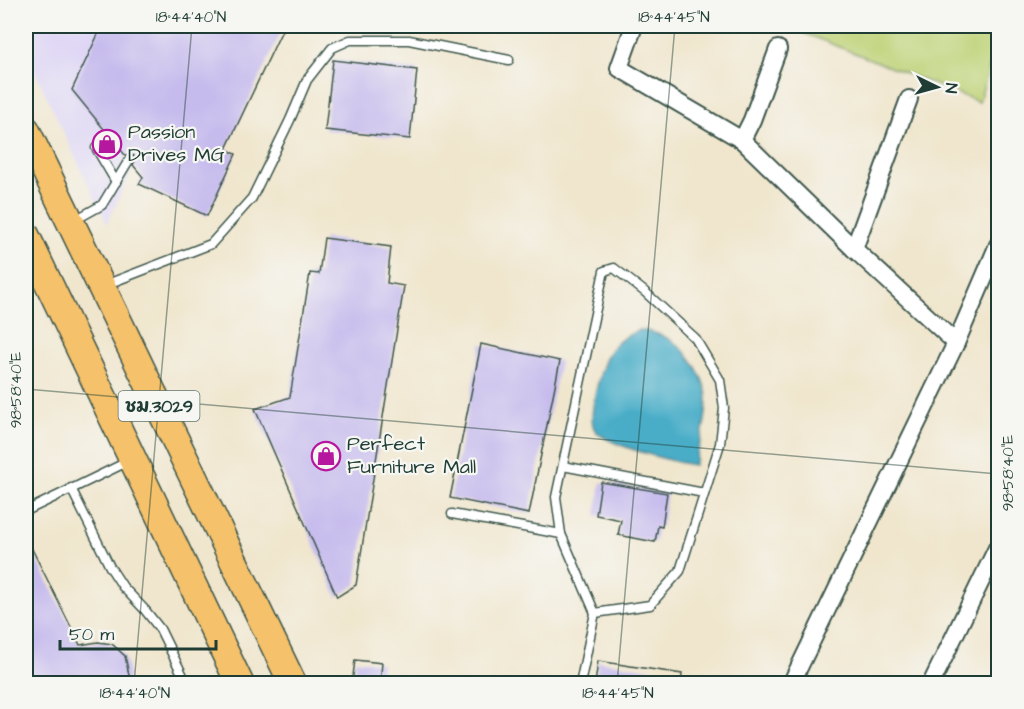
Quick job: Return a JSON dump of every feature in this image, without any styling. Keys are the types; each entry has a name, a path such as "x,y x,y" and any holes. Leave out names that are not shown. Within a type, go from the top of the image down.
{"main road":[{"name":"ชม.3029","path":"26,130 293,684"},
{"name":"ชม.3029","path":"26,236 240,684"}],"street":[{"path":"634,26 619,68 742,140 854,249 956,343"},
{"path":"742,140 752,120 778,49"},
{"path":"854,249 909,99"},
{"path":"791,684 956,343 999,245"},
{"path":"931,684 999,546"}],"lane":[{"path":"101,287 211,244 252,198 307,80 332,48 350,40 409,40 509,60"},
{"path":"96,148 116,182"},
{"path":"70,222 102,206 129,160"},
{"path":"580,684 596,613 561,534 556,497 604,271 614,268 645,292 695,338 720,380 724,408 720,444 680,570 650,605 596,613"},
{"path":"26,511 132,459"},
{"path":"563,466 704,494"},
{"path":"71,488 110,567 123,587 160,629 188,684"},
{"path":"452,514 561,534"}],"shaded area":[{"name":"Passion Drives MG","path":"26,26 198,26 107,224 26,53"}],"green space":[{"path":"786,26 998,26 998,38 979,102"}],"water":[{"path":"640,330 661,335 678,346 691,360 702,379 707,406 694,465 626,447 602,436 595,430 592,414 599,378 607,357 620,341"}],"building":[{"path":"102,26 284,26 226,149 236,154 207,216 139,184 143,177 133,165 134,156 125,155 72,90"},
{"path":"333,60 417,70 410,139 325,130"},
{"name":"Perfect Furniture Mall","path":"324,238 391,247 387,283 404,286 356,585 337,597 255,409 290,397 310,273 319,274"},
{"path":"481,344 560,361 529,514 450,498"},
{"path":"601,482 667,493 662,527 658,526 655,542 618,535 621,520 596,515"},
{"path":"26,537 80,645 98,642 112,644 125,656 129,675 127,684 26,684"},
{"path":"355,660 382,663 380,684 352,684"},
{"path":"598,661 682,674 681,684 595,684"}],"place":[{"name":"Passion Drives MG","path":"107,144"},
{"name":"Perfect Furniture Mall","path":"326,456"}]}
